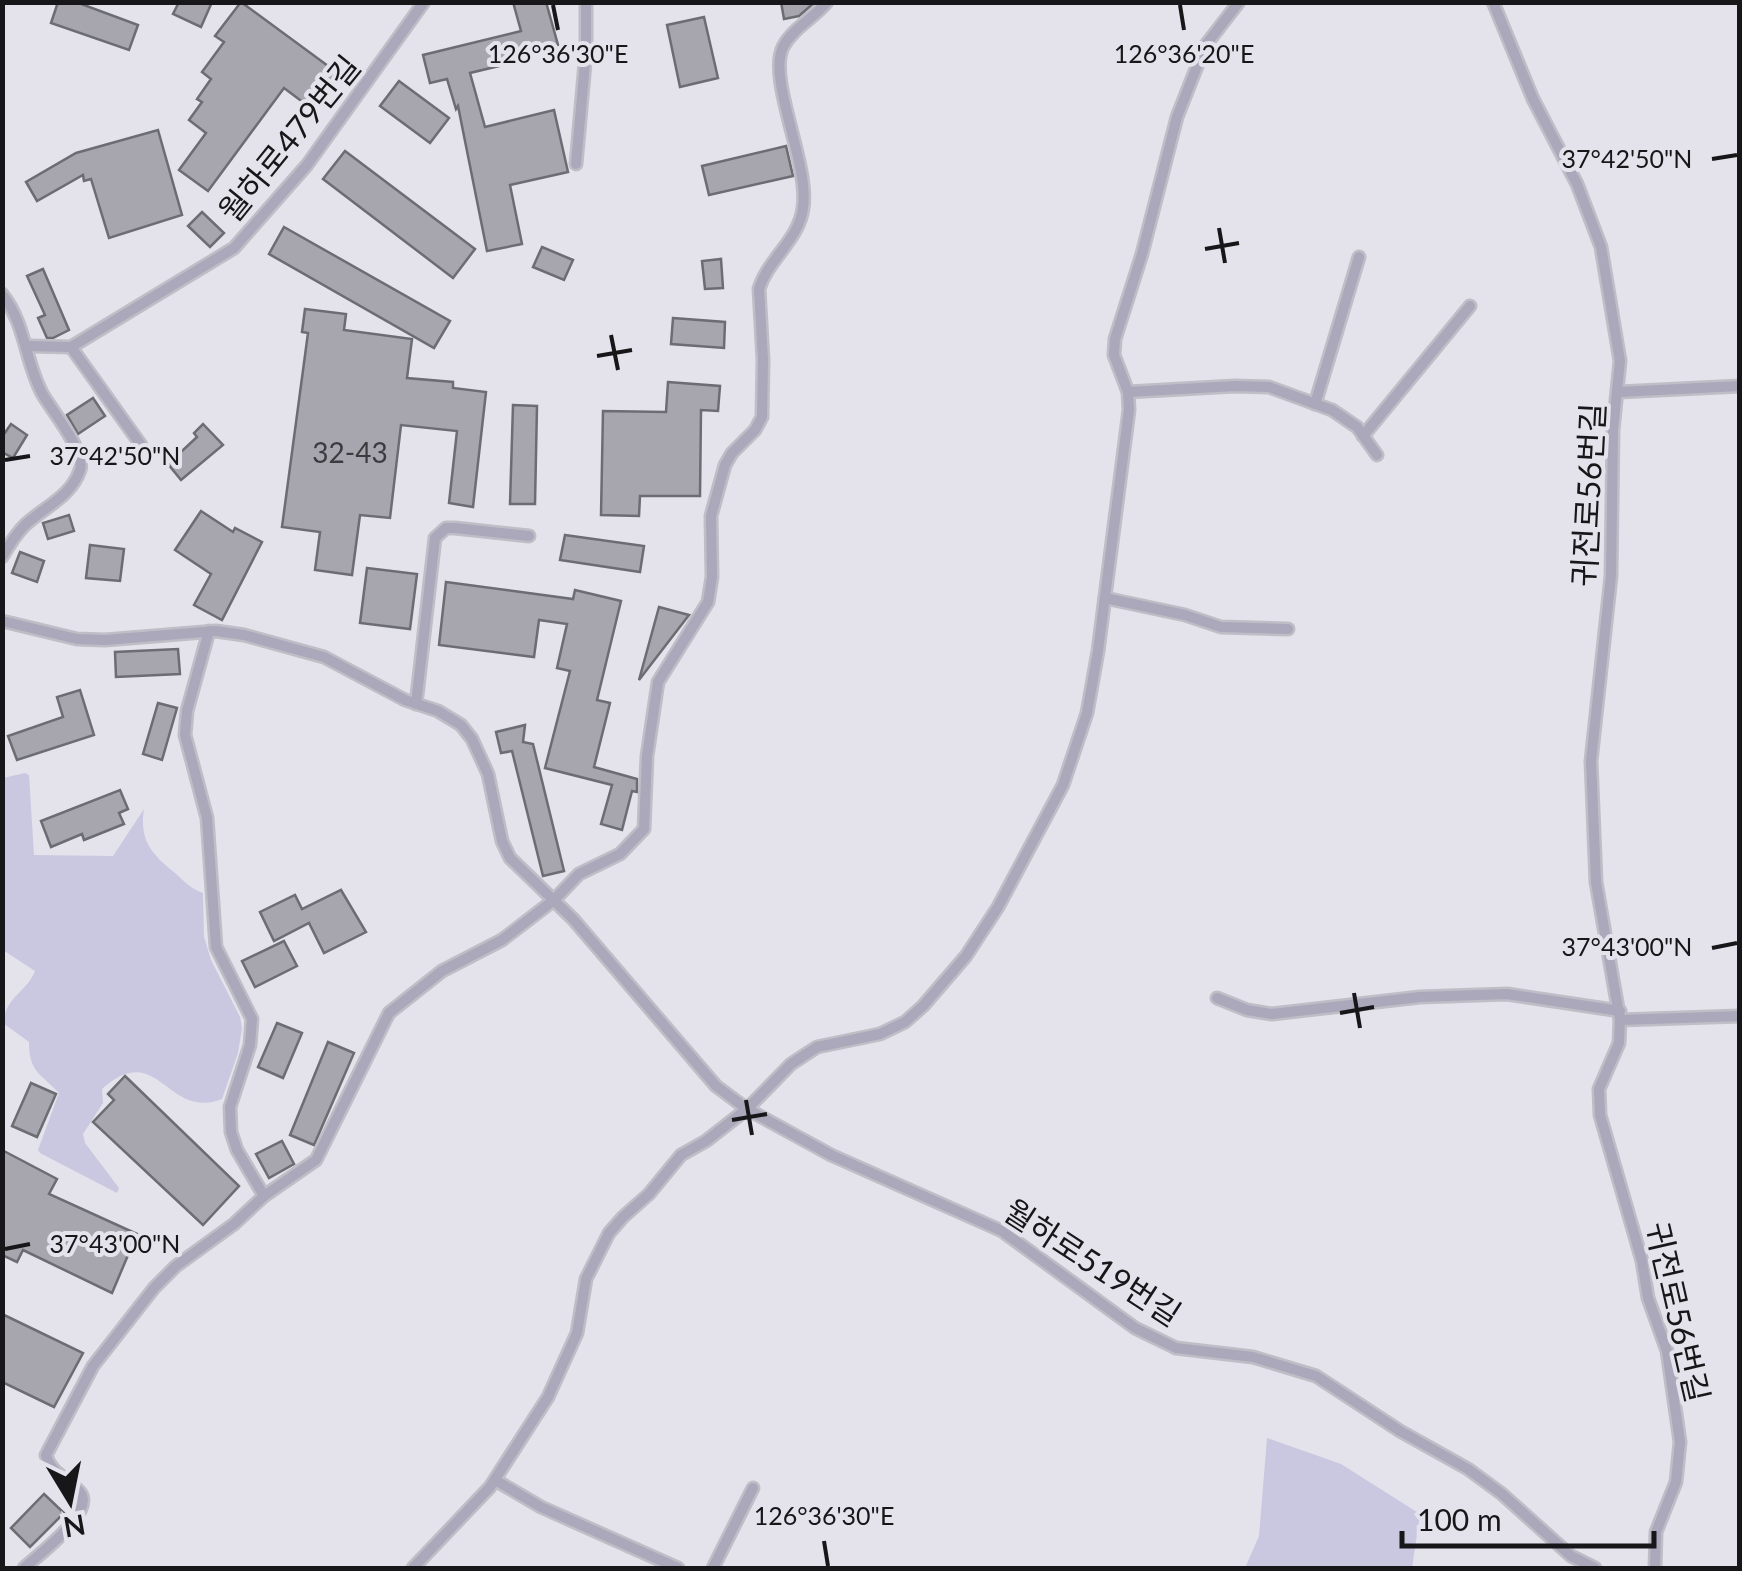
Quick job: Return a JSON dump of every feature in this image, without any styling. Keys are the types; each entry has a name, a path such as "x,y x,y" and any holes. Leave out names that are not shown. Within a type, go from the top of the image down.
{"lane":[{"name":"월하로479번길","path":"70,347 234,248 307,165 424,2"},
{"path":"576,164 586,52 586,2"},
{"path":"24,1568 69,1527 84,1506 79,1490 48,1465 46,1455 108,1342 176,1266 316,1160 388,1013 442,971 502,940 554,900 579,874 620,854 644,829 647,756 658,682 708,602 712,577 711,516 725,465 756,430 762,417 759,289 790,240 804,206 802,172 780,74 780,56 784,44 827,2"},
{"path":"413,1568 495,1480 556,1381 578,1333 586,1280 609,1233 680,1156 706,1142 791,1064 817,1048 880,1034 905,1022 924,1006 966,956 1063,786 1087,713 1106,598 1128,410 1128,392 1114,355 1116,338 1177,117 1205,46 1239,2"},
{"name":"귀전로56번길","path":"1492,2 1533,98 1577,184 1601,247 1616,328 1620,392 1613,430 1611,576 1591,760 1596,882 1620,1016 1619,1044 1599,1089 1600,1116 1642,1261 1648,1298 1667,1351 1680,1442 1676,1482 1656,1532 1655,1568"},
{"path":"1315,404 1359,256"},
{"path":"2,294 28,346 40,389 82,465 59,500 25,525 2,556"},
{"path":"1363,436 1470,306"},
{"path":"28,346 70,347 141,445"},
{"path":"1620,392 1740,386"},
{"path":"1128,392 1269,388 1332,410 1357,428 1377,455"},
{"path":"416,704 435,538 446,528 530,536"},
{"path":"1106,598 1221,627 1288,629"},
{"name":"월하로519번길","path":"2,622 77,639 209,631 244,635 324,656 461,725 488,774 502,841 510,858 623,976 716,1086 747,1108 830,1154 1002,1231 1156,1340 1176,1348 1253,1356 1316,1376 1468,1469 1571,1556 1596,1568"},
{"path":"209,631 187,711 185,735 207,818 216,947 252,1019 250,1045 230,1107 231,1132 264,1196"},
{"path":"1217,998 1247,1010 1272,1014 1405,998 1508,994 1620,1016 1740,1016"},
{"path":"495,1480 540,1508 678,1568"},
{"path":"713,1568 753,1488"}],"shaded area":[{"path":"29,775 34,855 113,856 144,809 144,830 154,853 203,893 204,937 211,960 240,1017 238,1053 222,1099 203,1103 188,1100 137,1072 121,1076 102,1089 103,1103 83,1134 85,1143 119,1188 117,1193 40,1153 59,1093 33,1066 29,1042 3,1023 8,1006 35,971 3,950 3,778"},
{"path":"1267,1438 1341,1464 1420,1514 1412,1568 1245,1568 1259,1536"}],"building":[{"path":"58,2 76,2 138,25 129,50 51,23"},
{"path":"179,2 212,2 201,27 173,14"},
{"path":"241,2 339,74 312,109 284,88 208,191 179,170 206,133 189,120 211,79 202,72 224,42 215,36"},
{"path":"513,2 546,2 558,45 519,56 520,61 470,73 485,127 554,110 568,172 510,185 522,244 487,251 458,106 456,109 447,79 430,83 423,55 521,31"},
{"path":"781,2 815,2 799,16 784,19"},
{"path":"704,17 718,78 680,87 667,25"},
{"path":"399,81 449,118 430,143 380,106"},
{"path":"158,130 182,215 109,238 91,179 84,181 83,175 37,201 26,182 76,153"},
{"path":"786,146 793,176 709,195 702,166"},
{"path":"345,151 475,249 453,278 323,179"},
{"path":"202,212 224,233 210,247 188,226"},
{"path":"284,227 450,321 434,348 269,254"},
{"path":"542,247 573,260 564,280 533,267"},
{"path":"721,259 723,288 705,289 702,261"},
{"path":"43,269 69,330 53,338 47,338 38,318 45,315 27,276"},
{"path":"305,309 346,314 344,330 412,339 407,378 453,382 453,388 486,392 473,507 449,503 457,431 401,425 390,518 360,515 352,575 315,570 320,532 282,527 308,333 302,332"},
{"path":"673,318 725,322 724,348 671,344"},
{"path":"668,382 720,386 718,411 701,410 700,496 640,496 639,516 601,515 603,411 666,412"},
{"path":"93,398 105,416 78,434 67,415"},
{"path":"513,405 537,406 535,504 510,504"},
{"path":"11,424 27,435 13,458 2,452 2,437"},
{"path":"203,424 223,445 181,480 168,464 197,437 194,433"},
{"path":"201,511 233,532 235,528 262,542 222,620 194,605 211,574 175,550"},
{"path":"69,515 74,531 48,539 43,523"},
{"path":"565,535 644,546 640,572 560,560"},
{"path":"90,545 124,549 120,581 86,578"},
{"path":"20,552 44,561 37,582 12,573"},
{"path":"367,568 417,574 410,629 360,623"},
{"path":"446,582 573,599 575,590 621,601 597,700 610,703 594,767 637,779 637,792 632,791 622,830 601,824 612,785 545,768 570,671 557,668 567,624 539,620 534,657 439,645"},
{"path":"659,607 689,615 639,680"},
{"path":"178,649 180,674 116,677 115,652"},
{"path":"80,690 94,735 17,760 8,736 63,717 57,697"},
{"path":"158,703 177,708 162,760 143,754"},
{"path":"525,725 523,742 533,744 564,871 543,876 512,751 501,753 496,732"},
{"path":"120,790 128,809 119,813 124,824 84,840 82,834 51,847 41,821"},
{"path":"341,890 366,932 324,953 309,923 274,941 260,912 295,895 302,909"},
{"path":"284,941 297,966 255,987 242,961"},
{"path":"277,1023 302,1033 283,1078 258,1067"},
{"path":"328,1042 354,1053 314,1145 290,1135"},
{"path":"125,1076 239,1186 203,1225 93,1122 114,1100 108,1094"},
{"path":"31,1083 56,1094 37,1137 12,1126"},
{"path":"282,1141 294,1164 269,1178 256,1154"},
{"path":"2,1150 57,1179 49,1194 137,1234 112,1293 23,1250 17,1262 2,1255"},
{"path":"2,1314 83,1353 54,1407 2,1382"},
{"path":"44,1494 64,1513 30,1547 11,1528"}]}
